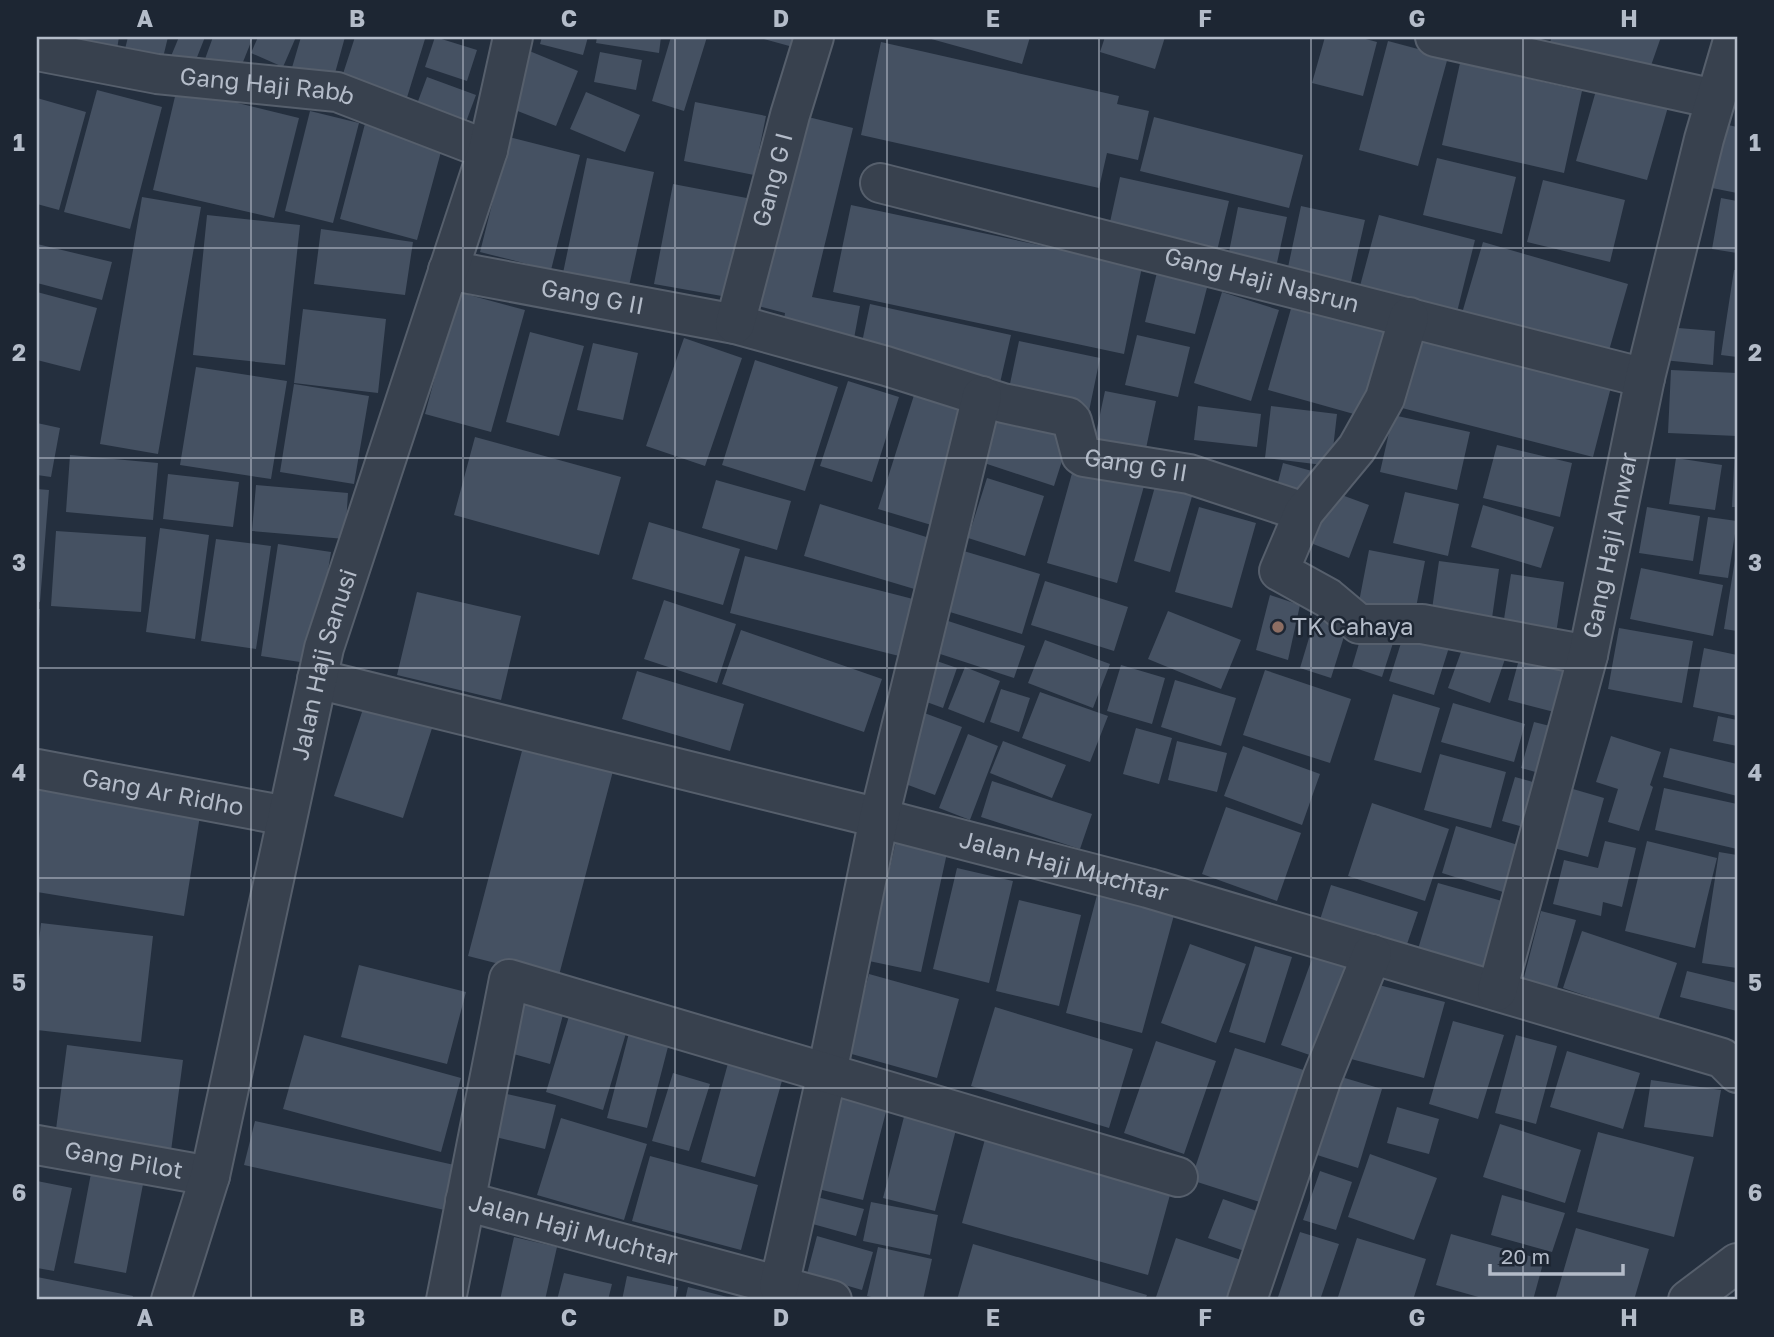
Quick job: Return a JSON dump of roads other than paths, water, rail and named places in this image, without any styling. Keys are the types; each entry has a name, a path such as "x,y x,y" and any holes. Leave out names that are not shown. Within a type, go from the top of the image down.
{"street":[{"name":"Jalan Haji Sanusi","path":"171,1300 210,1176 324,648 488,150 513,37"},
{"name":"Gang G I","path":"735,324 790,115 814,37"},
{"path":"1435,37 1716,99"},
{"name":"Gang Haji Anwar","path":"1497,991 1588,655 1645,378 1734,37"},
{"name":"Gang Haji Rabb","path":"37,51 157,74 337,92 488,150"},
{"name":"Gang Haji Nasrun","path":"880,183 1645,378"},
{"name":"Gang G II","path":"448,270 735,324 886,366 1003,403 1071,419 1081,455 1084,457 1189,474 1304,512"},
{"path":"1409,317 1385,398 1357,448 1304,512 1279,571 1330,599 1357,623 1422,624 1588,655"},
{"path":"779,1286 827,1073 879,818 982,396"},
{"name":"Jalan Haji Muchtar","path":"317,679 879,818 1148,888 1722,1058 1737,1073"},
{"name":"Gang Ar Ridho","path":"37,769 287,816"},
{"path":"1247,1300 1322,1078 1372,954"},
{"path":"466,1201 509,979 1178,1177"},
{"name":"Gang Pilot","path":"37,1144 210,1176"},
{"name":"Jalan Haji Muchtar","path":"446,1300 466,1201 832,1300"},
{"path":"1688,1300 1737,1263"}],"place":[{"name":"TK Cahaya","path":"1278,627"}]}
